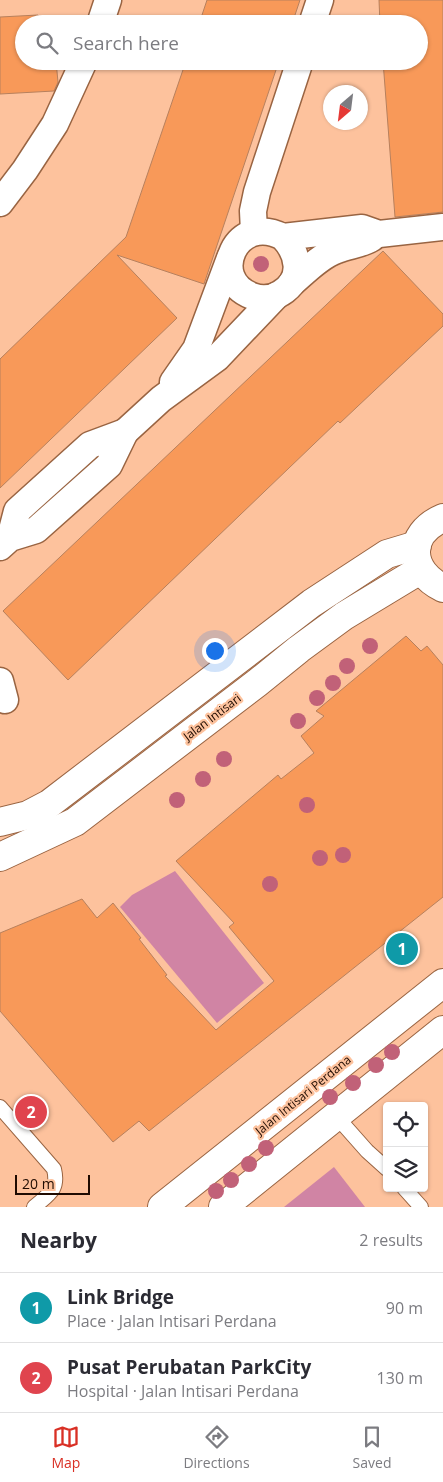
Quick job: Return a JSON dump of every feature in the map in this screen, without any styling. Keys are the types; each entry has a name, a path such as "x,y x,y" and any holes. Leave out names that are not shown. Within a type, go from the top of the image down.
{"street":[{"path":"103,15 108,0"},
{"path":"315,15 320,0"},
{"path":"0,203 25,170 55,124 80,70"},
{"path":"254,232 252,211 256,192 297,70"},
{"path":"5,542 17,511 90,445 125,432 161,399 217,358 284,290 328,254 366,242 379,234 443,227"},
{"path":"283,238 362,228 379,234"},
{"path":"161,399 196,349 233,249 238,242 254,232 274,233 290,244 295,253 297,263 296,274 284,290 266,298 256,298 246,294 232,279 229,268 230,258"},
{"path":"443,518 431,524 422,533 419,558 430,582 443,588"},
{"path":"0,822 28,814 49,804 312,603 387,554 419,558"},
{"name":"Jalan Intisari","path":"0,857 75,822 419,558"},
{"name":"Jalan Intisari Perdana","path":"162,1207 443,983"},
{"path":"223,1207 443,1030"},
{"path":"293,1103 327,1123"}],"lane":[{"path":"0,1107 54,1169 57,1180 53,1190 34,1207"},
{"path":"327,1123 367,1151 383,1165"},
{"path":"408,1192 421,1207"}],"shaded area":[{"path":"175,871 264,983 217,1023 120,907 132,895"},
{"path":"334,1167 365,1207 284,1207"}],"building":[{"path":"207,0 300,0 295,15 202,15"},
{"path":"379,0 443,0 443,212 395,217 384,70 428,70 428,15 380,15"},
{"path":"15,16 15,70 57,70 58,82 54,91 0,94 0,17"},
{"path":"183,70 276,70 204,284 117,255 177,318 0,488 0,359 126,237"},
{"path":"383,251 443,314 443,326 340,423 338,421 68,680 3,611"},
{"path":"406,636 421,651 427,646 443,665 443,897 149,1131 139,1121 113,1142 0,1011 0,933 82,899 97,918 113,903 141,938 139,939 167,975 165,976 216,1030 274,981 229,927 234,923 176,861 278,775 281,779 314,753 301,736 324,716 316,711"}],"place":[{"name":"Link Bridge","path":"402,949"},
{"name":"Pusat Perubatan ParkCity","path":"31,1112"}]}
